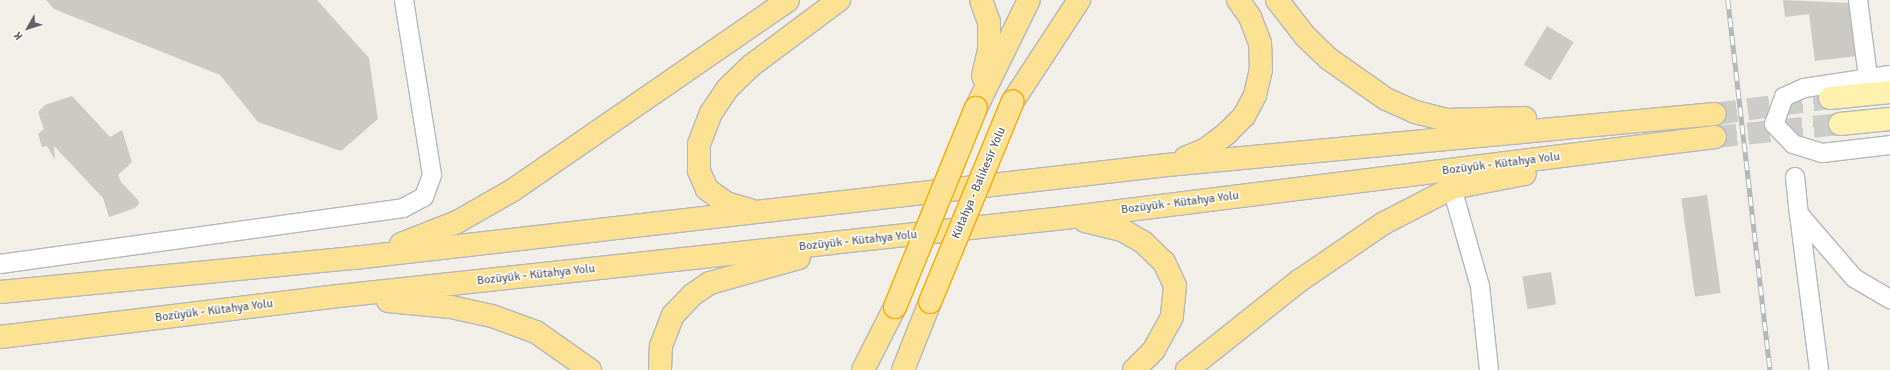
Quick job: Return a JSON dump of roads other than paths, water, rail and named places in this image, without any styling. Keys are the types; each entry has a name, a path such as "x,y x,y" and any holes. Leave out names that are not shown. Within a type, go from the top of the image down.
{"highway":[{"path":"354,258 415,240 457,222 513,190 788,0"},
{"path":"753,211 726,203 707,189 699,171 699,144 712,114 727,89 786,37 839,0"},
{"path":"976,108 989,50 989,22 981,0"},
{"path":"873,370 895,307 976,108 1029,0"},
{"name":"Kütahya - Balıkesir Yolu","path":"903,370 1014,101 1064,0"},
{"path":"1014,101 1079,0"},
{"path":"1167,165 1206,149 1227,133 1244,116 1255,95 1261,70 1260,43 1250,17 1238,0"},
{"path":"0,292 354,258 753,211 1167,165 1715,114 1447,120 1415,112 1386,99 1329,60 1305,36 1277,0"},
{"name":"Bozüyük - Kütahya Yolu","path":"0,337 339,296 857,242 1064,218 1715,137 1452,188"},
{"path":"1187,370 1299,281 1384,223 1452,188"},
{"path":"1064,218 1103,223 1143,242 1164,262 1175,286 1172,317 1154,350 1134,370"},
{"path":"660,370 661,346 673,315 692,295 710,283 857,242"},
{"path":"339,296 451,306 492,316 536,332 590,370"},
{"path":"864,370 895,307"}],"main road":[{"path":"1830,98 1890,92"},
{"path":"1840,124 1890,119"}],"street":[{"path":"0,264 403,208 424,197 432,175 404,0"},
{"path":"1858,0 1868,77"},
{"path":"1890,75 1868,77 1804,88 1784,97 1774,124 1793,144 1822,154 1890,145"},
{"path":"1795,177 1819,370"},
{"path":"1452,188 1480,286 1489,370"},
{"path":"1799,214 1854,278 1890,298"}],"tunnel":[{"path":"1715,114 1830,98"},
{"path":"1715,137 1840,124"}],"railway":[{"path":"1728,0 1770,370"}]}
